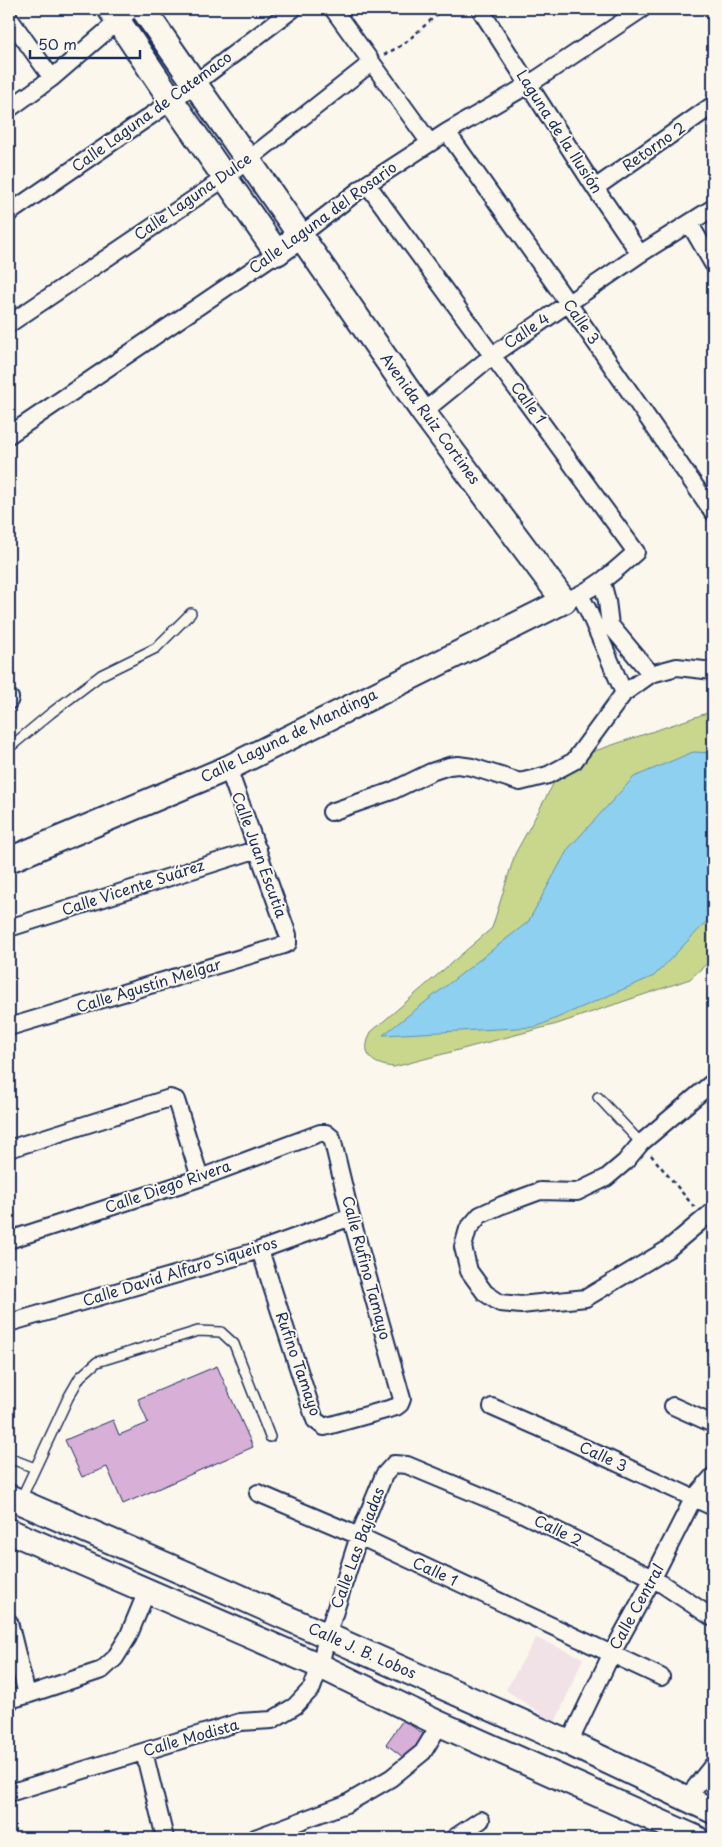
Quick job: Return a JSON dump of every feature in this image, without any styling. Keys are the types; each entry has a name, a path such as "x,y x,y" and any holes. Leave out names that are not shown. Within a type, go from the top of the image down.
{"street":[{"name":"Avenida Ruiz Cortines","path":"143,9 423,412 572,598"},
{"name":"Calle Laguna de Catemaco","path":"9,213 172,101 293,9"},
{"path":"334,9 430,143"},
{"name":"Laguna de la Ilusión","path":"480,9 595,188 640,254"},
{"name":"Calle Laguna del Rosario","path":"9,434 277,253 367,184 447,132 528,85 642,9"},
{"path":"9,109 52,78 120,12 172,101 277,253"},
{"path":"9,18 52,78"},
{"name":"Calle Laguna Dulce","path":"9,324 225,178 371,63"},
{"name":"Retorno 2","path":"595,188 713,105"},
{"name":"Calle 3","path":"447,132 713,512"},
{"name":"Calle 1","path":"367,184 636,552 602,582 572,598"},
{"name":"Calle 4","path":"423,412 493,354 640,254 713,208"},
{"path":"690,224 713,264"},
{"path":"602,582 607,601 604,630 624,694"},
{"path":"572,598 588,610 604,630 651,674"},
{"name":"Calle Laguna de Mandinga","path":"9,860 228,768 572,598"},
{"path":"330,812 392,792 431,772 449,766 472,767 520,782 548,775 574,761 624,694 651,674 677,667 713,671"},
{"name":"Calle Juan Escutia","path":"228,768 288,935 288,942"},
{"name":"Calle Vicente Suárez","path":"9,928 258,849"},
{"name":"Calle Agustín Melgar","path":"9,1028 284,945 288,942"},
{"path":"709,1214 668,1249 586,1298 521,1305 500,1303 485,1293 469,1271 463,1247 468,1230 480,1215 540,1191 577,1192 594,1185 625,1162 641,1143 713,1082"},
{"path":"9,1149 170,1098 176,1100 200,1178"},
{"name":"Calle Diego Rivera","path":"9,1240 200,1178 320,1133 326,1133"},
{"name":"Calle Rufino Tamayo","path":"326,1133 332,1138 351,1218 402,1399 400,1404"},
{"name":"Calle David Alfaro Siqueiros","path":"9,1324 260,1250 351,1218"},
{"name":"Rufino Tamayo","path":"260,1250 315,1420 324,1427 396,1407 400,1404"},
{"path":"673,1406 713,1424"},
{"name":"Calle 3","path":"492,1407 713,1507"},
{"name":"Calle Las Bajadas","path":"327,1636 359,1536 384,1475 394,1464"},
{"name":"Calle 2","path":"394,1464 407,1465 515,1510 653,1578 713,1618"},
{"name":"Calle Central","path":"569,1743 611,1655 693,1499 713,1476"},
{"name":"Calle 1","path":"258,1493 359,1536 661,1677"},
{"name":"Calle J. B. Lobos","path":"14,1499 569,1743 713,1811"},
{"name":"Calle J. B. Lobos","path":"9,1530 320,1666 440,1724 696,1838"},
{"path":"9,1700 102,1670 115,1658 128,1637 147,1591"},
{"path":"9,1622 27,1695"},
{"name":"Calle Modista","path":"9,1793 240,1722 272,1720 295,1706 312,1688 320,1666 327,1636"},
{"path":"255,1838 346,1804 391,1778 423,1752 440,1724"},
{"path":"144,1752 165,1838"},
{"path":"686,1799 713,1765"},
{"path":"454,1838 481,1820"}],"lane":[{"path":"9,748 101,675 156,648 191,613"},
{"path":"598,1097 641,1143"},
{"path":"14,1499 35,1468 80,1377 97,1362 198,1331 221,1332 234,1344 270,1437"},
{"path":"9,1458 35,1468"}],"path":[{"path":"371,63 404,44 441,11 446,9"},
{"path":"641,1143 709,1214"}],"shaded area":[{"path":"536,1638 583,1658 555,1723 506,1690"}],"green space":[{"path":"713,711 713,958 690,979 557,1024 394,1067 374,1061 367,1052 371,1032 492,928 515,854 562,768 571,759"}],"water":[{"path":"693,752 713,753 713,915 654,976 536,1027 383,1035 528,922 568,849 634,777"}],"building":[{"path":"217,1366 253,1447 123,1504 107,1467 82,1477 65,1440 113,1420 119,1435 148,1423 138,1399"},
{"path":"403,1720 428,1737 408,1761 386,1744"}],"waterway":[{"path":"645,1838 652,1834"}]}
